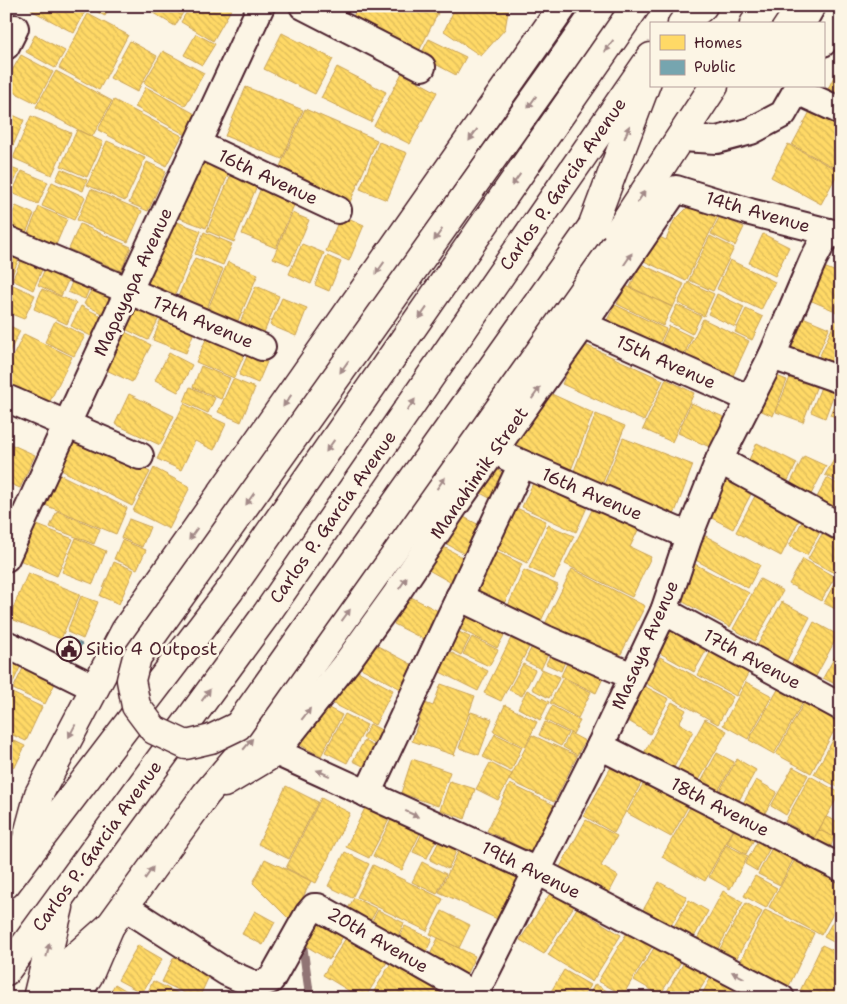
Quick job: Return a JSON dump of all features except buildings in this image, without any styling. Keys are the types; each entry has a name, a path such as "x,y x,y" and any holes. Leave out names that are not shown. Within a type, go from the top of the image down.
{"main road":[{"path":"13,875 39,794 126,631 563,6"},
{"path":"600,6 138,657 130,680 136,706 154,730 186,744 211,739 238,726 592,227 650,73"},
{"path":"13,875 230,590 636,6"},
{"path":"675,22 687,6"},
{"path":"684,22 703,6"},
{"path":"755,22 766,6"},
{"name":"Carlos P. Garcia Avenue","path":"6,971 265,616 650,58"},
{"path":"74,998 89,975 118,917 206,794 284,702 586,281 713,88"},
{"path":"206,794 276,752"},
{"path":"39,998 61,896"},
{"path":"39,998 74,958 118,917"}],"street":[{"name":"Mapayapa Avenue","path":"6,558 66,424 130,291 261,6"},
{"path":"303,6 422,67"},
{"path":"824,41 841,12"},
{"path":"680,138 717,140 751,132 783,114 798,88 841,112"},
{"name":"16th Avenue","path":"197,144 338,210"},
{"name":"14th Avenue","path":"676,189 750,212 834,233"},
{"name":"Manahimik Street","path":"276,752 371,629 676,189"},
{"name":"Masaya Avenue","path":"476,997 600,746 664,611 689,536 719,460 772,356 813,260 834,233"},
{"name":"17th Avenue","path":"6,239 262,347"},
{"name":"15th Avenue","path":"583,325 750,400"},
{"path":"772,356 841,380"},
{"path":"6,398 140,456"},
{"name":"16th Avenue","path":"494,451 689,536"},
{"path":"719,460 841,528"},
{"path":"368,794 522,464"},
{"path":"459,597 546,639 632,676"},
{"name":"17th Avenue","path":"664,611 841,707"},
{"path":"6,644 95,688"},
{"name":"18th Avenue","path":"600,746 841,868"},
{"name":"19th Avenue","path":"276,752 537,871 781,998"},
{"name":"20th Avenue","path":"118,917 226,972 253,984 260,984 272,980 308,914 314,907 318,907 476,997"}],"waterway":[{"path":"303,948 310,998"}],"place":[{"name":"Sitio 4 Outpost","path":"69,649"}]}
